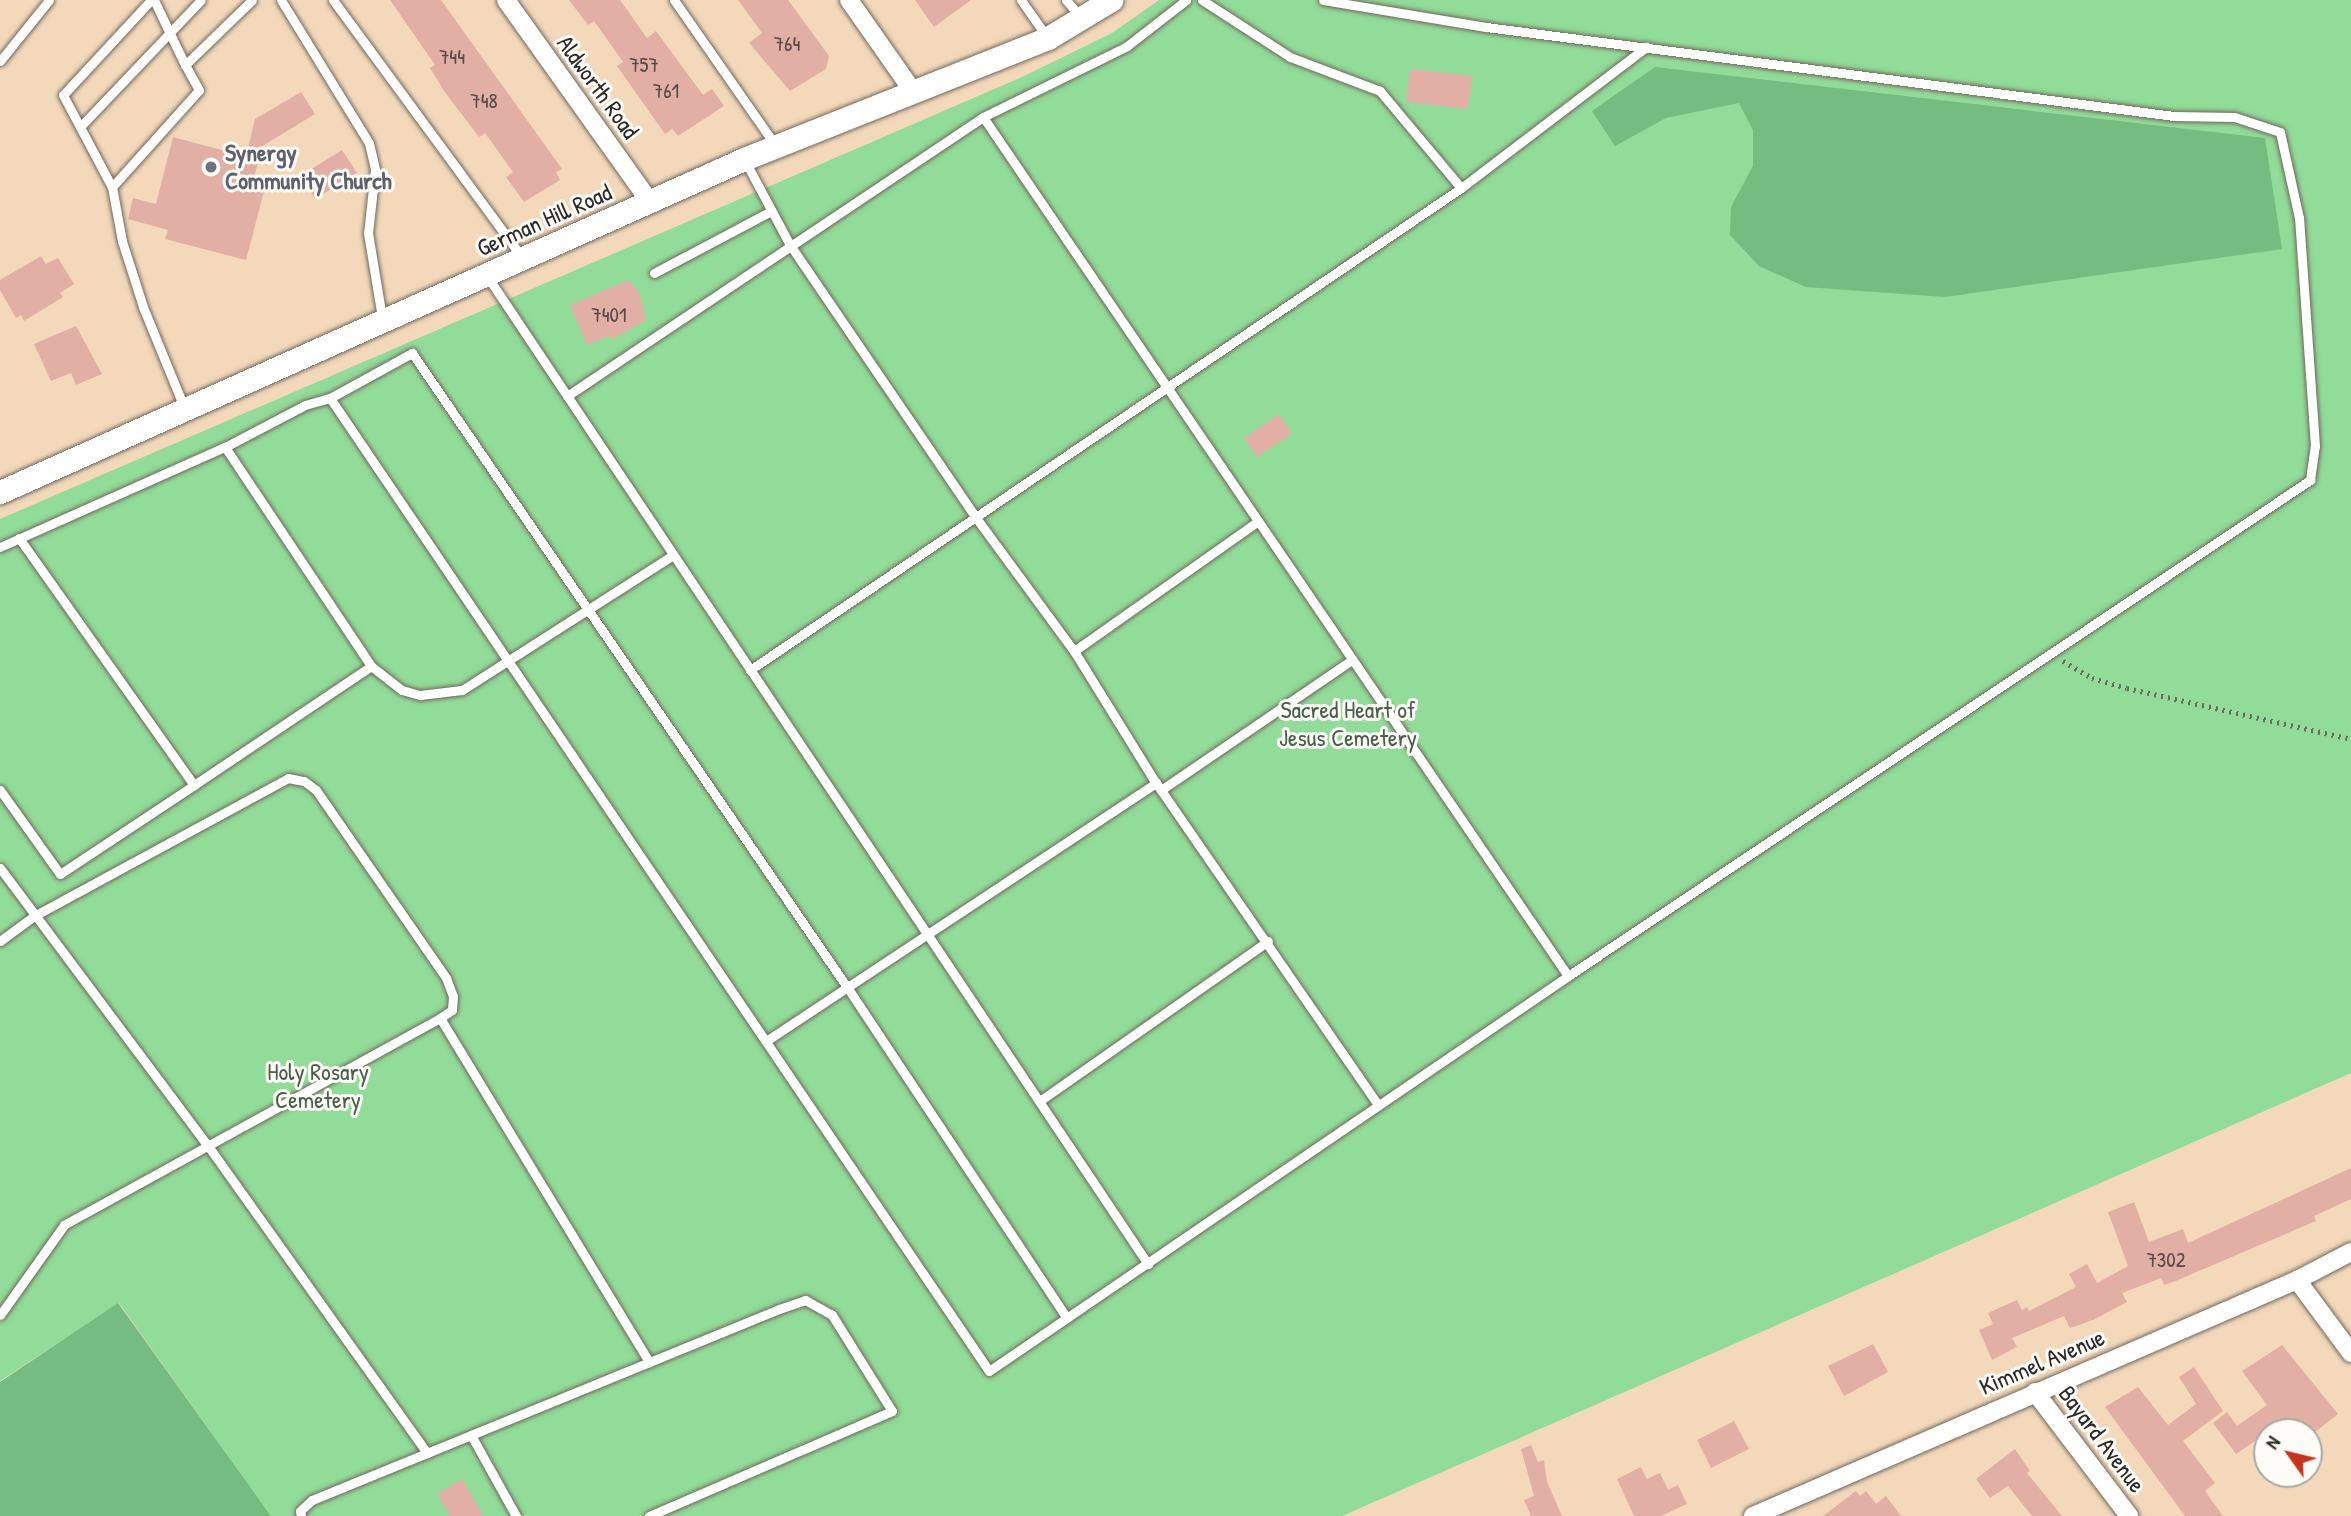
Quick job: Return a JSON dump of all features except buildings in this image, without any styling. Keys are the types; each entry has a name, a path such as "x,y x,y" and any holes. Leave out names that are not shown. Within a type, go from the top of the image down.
{"street":[{"name":"Aldworth Road","path":"506,0 650,202"},
{"path":"849,0 914,93"},
{"name":"German Hill Road","path":"0,492 184,407 744,159 1048,38 1111,0"},
{"name":"Kimmel Avenue","path":"1765,1514 2035,1392 2297,1280 2351,1252"},
{"path":"2297,1280 2351,1353"},
{"name":"Bayard Avenue","path":"2035,1392 2129,1516"}],"lane":[{"path":"0,61 49,0"},
{"path":"112,187 199,90 152,0 63,95 112,187 122,241 143,307 184,407"},
{"path":"80,127 201,0"},
{"path":"185,65 252,0"},
{"path":"281,0 369,144 375,170 368,233 383,320"},
{"path":"333,0 522,258"},
{"path":"674,0 776,146"},
{"path":"1066,0 1083,19"},
{"path":"567,396 984,117 1128,46 1186,0"},
{"path":"1202,0 1290,57 1380,91 1461,188"},
{"path":"330,398 506,662 989,1371 1568,976 2310,480 2315,446 2299,218 2280,132 2234,117 2174,116 1646,47 1323,0"},
{"path":"1025,2 1048,38"},
{"path":"750,670 974,514 1461,188 1646,47"},
{"path":"984,117 1168,385 1350,661 1568,976"},
{"path":"744,159 790,245 974,514 1074,650 1158,786 1268,941 1378,1105"},
{"path":"654,273 771,211"},
{"path":"486,274 1041,1100 1148,1264"},
{"path":"0,547 225,447 305,405 330,398 412,353 847,987 1067,1318"},
{"path":"225,447 371,666 402,690 420,695 462,690 673,555"},
{"path":"1074,650 1257,522"},
{"path":"19,538 194,785"},
{"path":"766,1041 928,933 1350,661"},
{"path":"0,790 60,874 371,666"},
{"path":"0,941 34,916 288,778 304,781 316,790 446,978 453,996 452,1010 440,1018 206,1143 64,1225 0,1315"},
{"path":"0,868 206,1143 427,1453"},
{"path":"1041,1100 1268,941"},
{"path":"440,1018 649,1362"},
{"path":"301,1516 300,1511 312,1500 805,1300 832,1315 892,1411 649,1516"},
{"path":"471,1435 516,1516"}],"path":[{"path":"2053,651 2066,664 2092,678 2351,739"}],"green space":[{"name":"Sacred Heart of Jesus Cemetery","path":"1159,0 2351,0 2351,1073 1342,1516 271,1516 119,1303 0,1381 0,519 1022,77 1112,33"},
{"path":"1655,67 2265,138 2282,249 1945,297 1806,287 1759,266 1730,235 1731,207 1753,166 1753,130 1739,103 1666,118 1615,146 1592,111"},
{"path":"118,1303 271,1516 0,1516 0,1382"}],"place":[{"name":"Synergy Community Church","path":"211,167"}],"park label":[{"name":"Holy Rosary Cemetery","path":"318,1086"}]}
